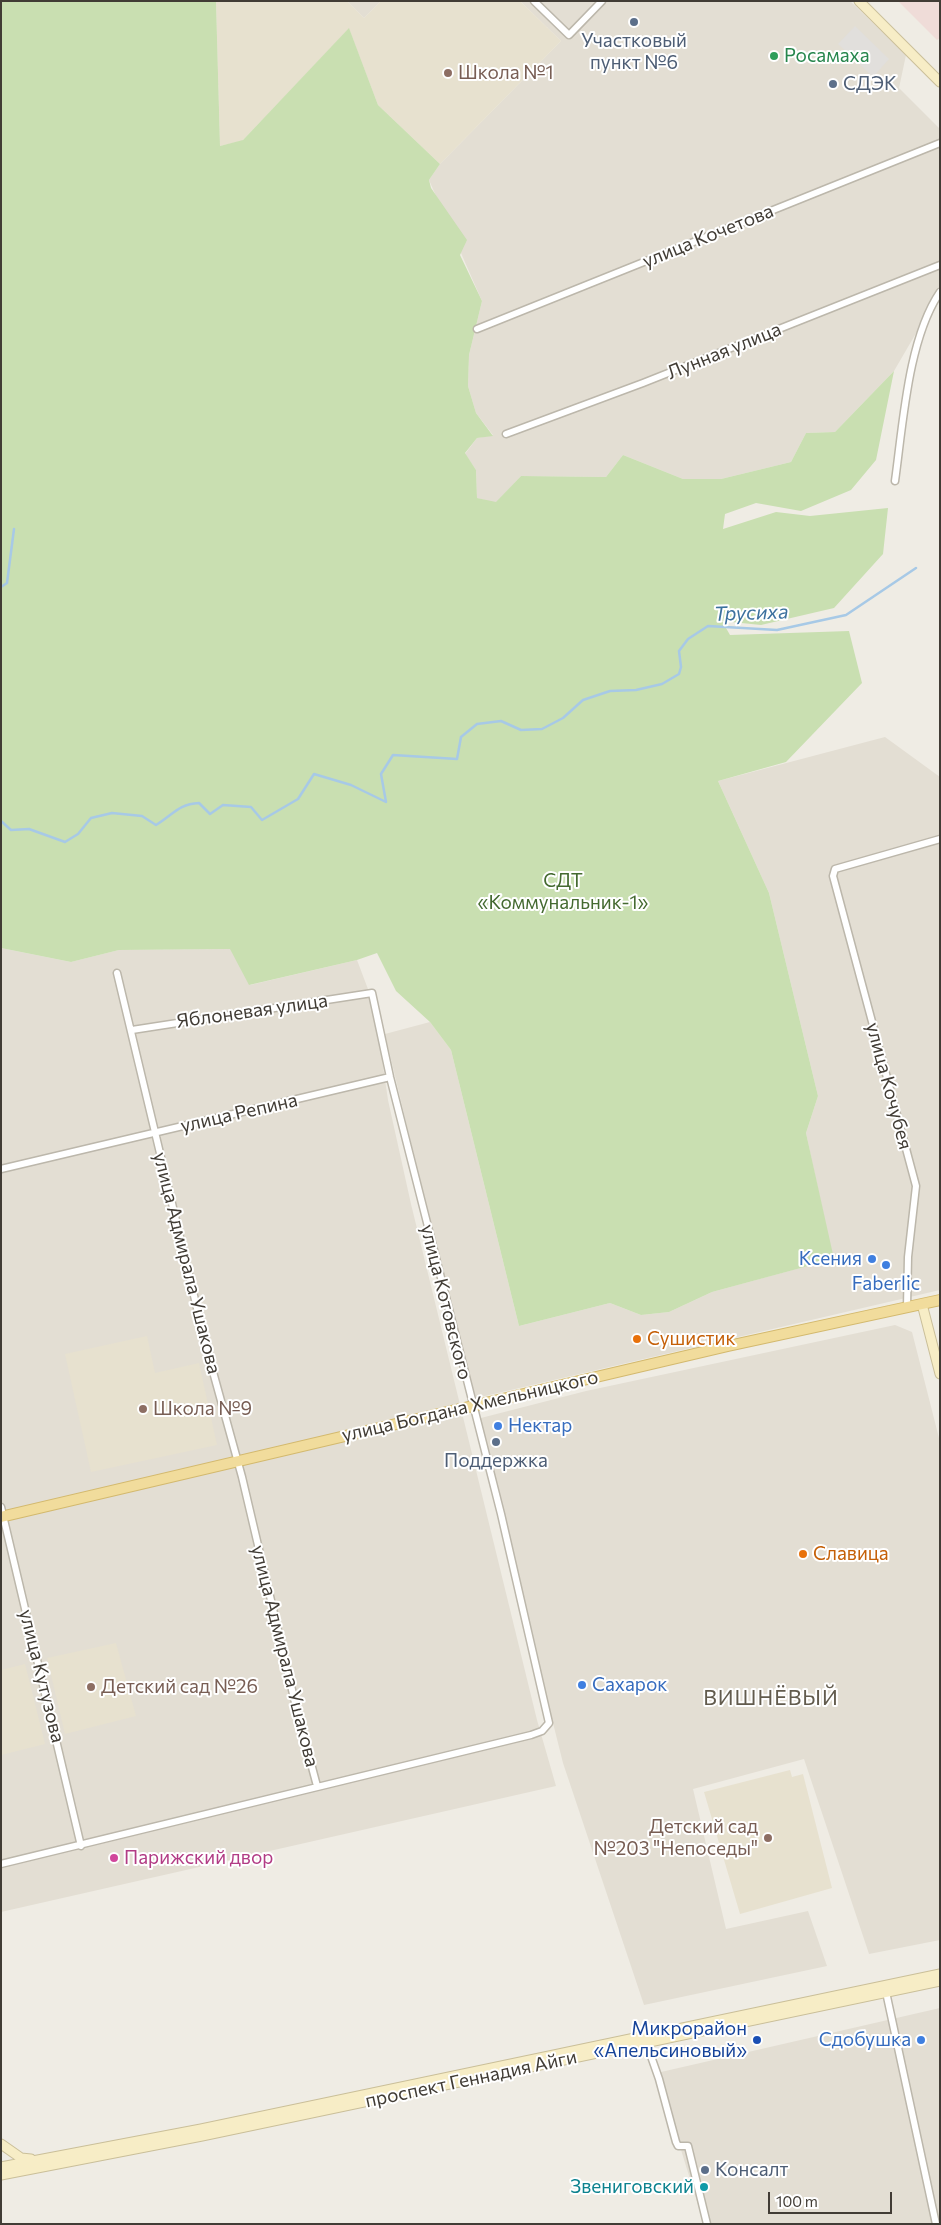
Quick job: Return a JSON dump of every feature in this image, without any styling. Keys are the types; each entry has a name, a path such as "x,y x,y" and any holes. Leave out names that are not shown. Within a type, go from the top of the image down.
{"main road":[{"path":"859,1 940,82"},
{"name":"улица Богдана Хмельницкого","path":"2,1514 940,1300"},
{"path":"922,1304 940,1374"},
{"name":"проспект Геннадия Айги","path":"1,2175 202,2136 940,1974"},
{"name":"проспект Геннадия Айги","path":"1,2167 200,2129 940,1980"},
{"path":"1,2144 21,2158 36,2160"}],"street":[{"path":"534,1 569,36 602,1"},
{"name":"улица Кочетова","path":"477,329 940,143"},
{"name":"Лунная улица","path":"506,434 643,383 940,264"},
{"path":"895,481 907,394 919,343 930,307 940,292"},
{"name":"улица Кочубея","path":"907,1307 908,1257 916,1186 833,876 836,869 940,839"},
{"name":"улица Адмирала Ушакова","path":"117,973 207,1350 237,1460 316,1786"},
{"name":"Яблоневая улица","path":"132,1030 372,993"},
{"name":"улица Котовского","path":"316,1786 530,1735 547,1727 549,1715 390,1077 372,993"},
{"name":"улица Репина","path":"1,1169 390,1077"},
{"name":"улица Кутузова","path":"2,1514 81,1846"},
{"path":"1,1864 81,1846 316,1786"},
{"path":"886,1992 936,2224"},
{"path":"645,2039 659,2079 676,2142 678,2146 688,2146 707,2224"}],"shaded area":[{"name":"Школа №1","path":"216,1 347,1 364,18 381,1 520,1 561,41 440,164 378,105 349,29 242,141 220,146"},
{"path":"347,1 381,1 364,18"},
{"path":"520,1 850,1 906,55 899,88 940,129 940,292 894,371 835,432 806,433 791,462 721,479 683,479 623,455 606,477 521,476 496,503 477,498 476,470 465,454 477,438 493,435 476,413 468,386 469,355 482,301 429,180 440,164 561,41"},
{"path":"898,1 940,1 940,38 937,40"},
{"path":"855,26 889,59 873,77 838,44"},
{"path":"885,737 940,777 940,1290 472,1399 385,1034 430,1022 451,1050 519,1326 610,1303 641,1315 669,1312 712,1292 833,1259 806,1133 818,1096 769,893 718,781"},
{"path":"1,948 71,962 119,950 231,949 250,985 357,960 374,1005 388,1100 411,1204 537,1720 556,1786 1,1912"},
{"path":"895,1325 912,1332 940,1442 940,1940 869,1954 804,1759 693,1789 726,1929 808,1911 827,1966 644,2005 563,1763 477,1419 586,1391"},
{"name":"Школа №9","path":"147,1336 155,1373 199,1363 217,1445 91,1472 65,1354"},
{"name":"Детский сад №26","path":"116,1643 136,1716 65,1734 47,1658"},
{"path":"25,1664 45,1744 1,1755 1,1670"},
{"name":"Детский сад №203 \"Непоседы\"","path":"790,1770 792,1777 803,1774 832,1888 740,1914 704,1792"},
{"path":"940,2008 940,2224 704,2224 659,2079 661,2072"}],"green space":[{"name":"СДТ «Коммунальник-1»","path":"1,1 216,1 220,146 243,140 349,28 378,105 440,164 429,180 431,188 467,240 460,255 482,301 469,355 468,386 476,413 493,436 477,438 465,453 476,470 477,498 496,502 521,476 606,477 623,455 683,479 721,479 791,462 806,433 835,432 894,371 876,460 851,490 801,511 756,503 725,514 723,529 776,512 810,516 888,508 883,554 834,608 761,625 722,621 730,635 849,631 862,683 786,762 718,781 769,893 818,1096 806,1133 834,1259 712,1292 669,1312 641,1315 610,1303 519,1326 451,1050 430,1022 396,991 377,953 357,960 249,985 230,949 119,950 71,962 1,948"}],"waterway":[{"path":"1,587 7,583 14,529"},
{"name":"Трусиха","path":"1,821 11,830 29,829 65,842 78,834 91,818 112,813 142,816 156,825 186,805 199,803 210,814 223,805 251,807 262,820 298,799 314,774 351,785 386,802 381,774 393,755 457,759 461,737 477,724 501,721 521,730 542,729 563,718 583,700 610,691 636,690 662,684 679,674 681,667 679,651 688,639 708,626 777,630 846,615 916,568"}],"place":[{"name":"Участковый пункт №6","path":"634,22"},
{"name":"Росамаха","path":"774,56"},
{"name":"Школа №1","path":"448,73"},
{"name":"СДЭК","path":"833,84"},
{"name":"Ксения","path":"872,1259"},
{"name":"Faberlic","path":"886,1265"},
{"name":"Сушистик","path":"637,1339"},
{"name":"Школа №9","path":"143,1409"},
{"name":"Нектар","path":"498,1426"},
{"name":"Поддержка","path":"496,1442"},
{"name":"Славица","path":"803,1554"},
{"name":"Сахарок","path":"582,1685"},
{"name":"Детский сад №26","path":"91,1687"},
{"name":"Детский сад №203 \"Непоседы\"","path":"768,1838"},
{"name":"Парижский двор","path":"114,1858"},
{"name":"Микрорайон «Апельсиновый»","path":"757,2040"},
{"name":"Сдобушка","path":"921,2040"},
{"name":"Консалт","path":"705,2170"},
{"name":"Звениговский","path":"704,2187"}],"district":[{"name":"ВИШНЁВЫЙ","path":"771,1698"}]}
